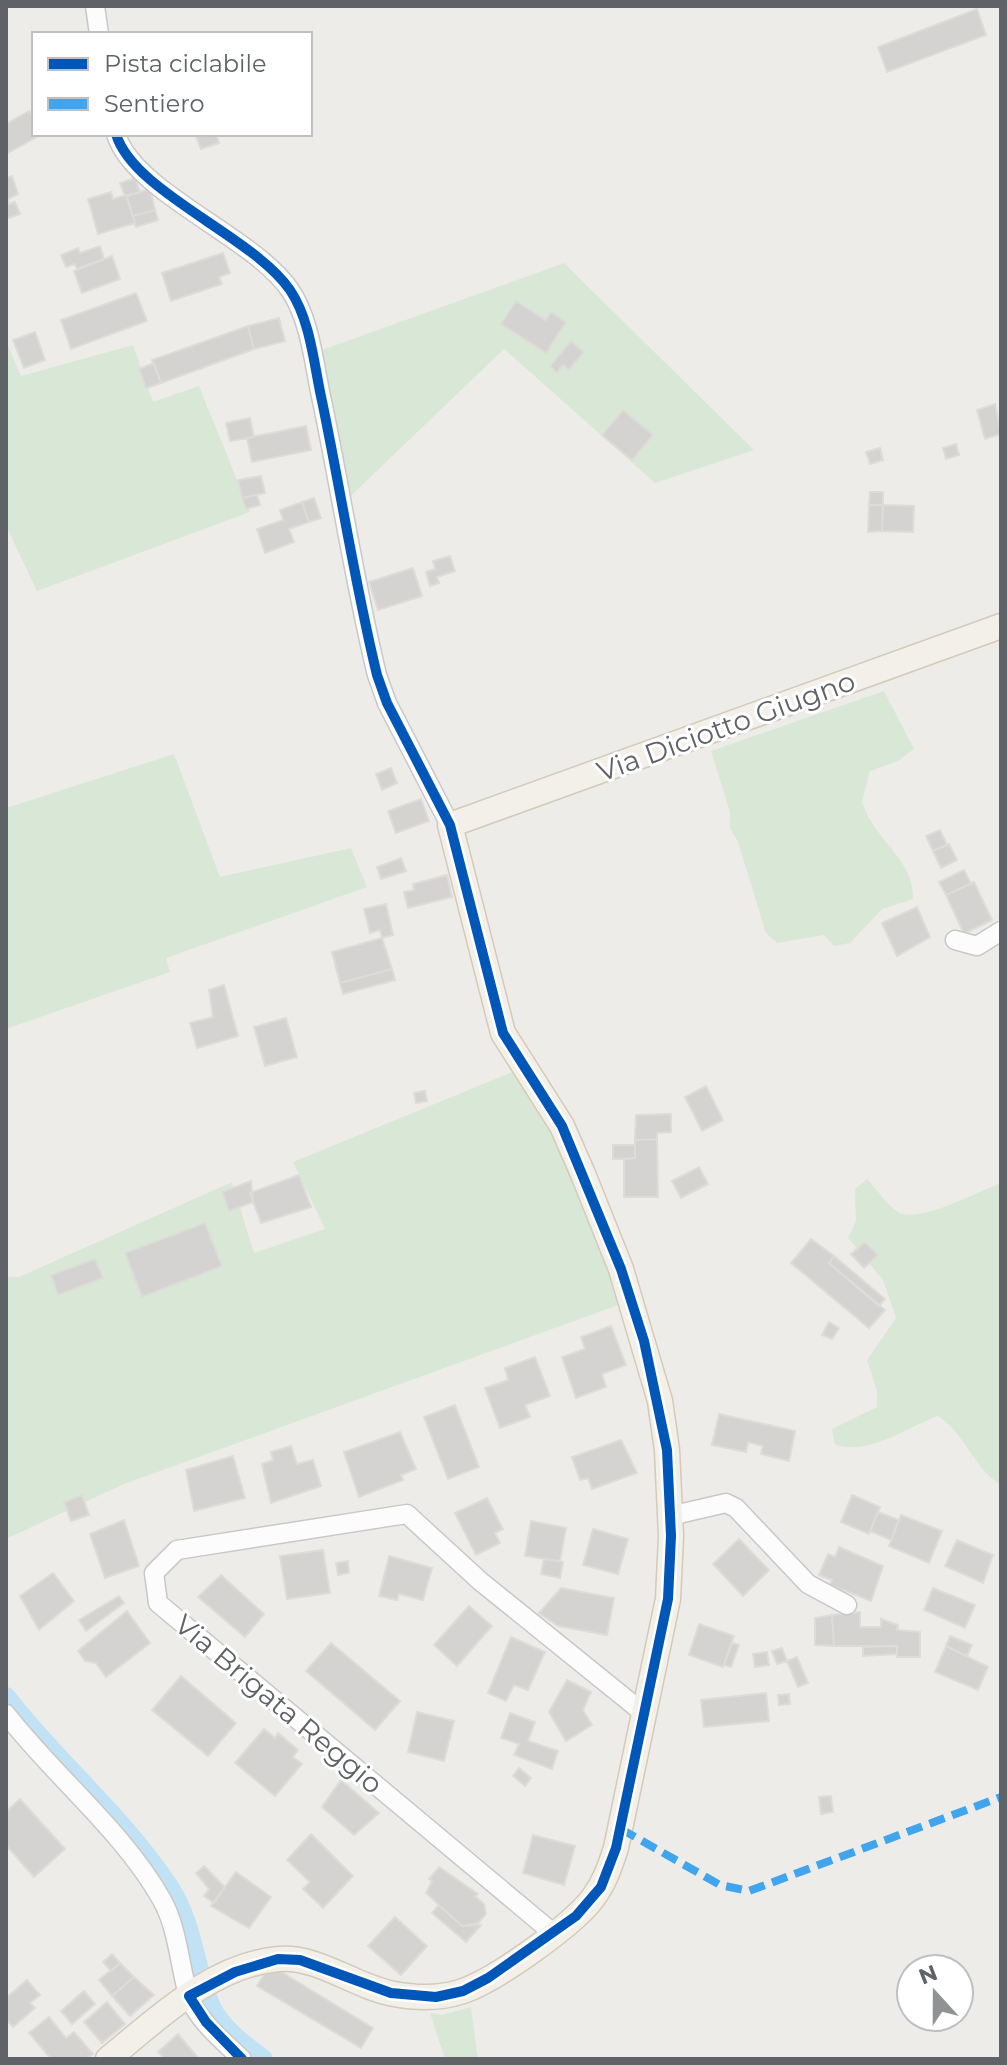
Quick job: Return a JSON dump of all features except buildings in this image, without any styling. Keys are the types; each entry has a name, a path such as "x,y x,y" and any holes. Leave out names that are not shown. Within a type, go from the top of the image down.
{"main road":[{"name":"Via Diciotto Giugno","path":"450,825 1001,626"},
{"path":"108,2059 194,1993 254,1964 278,1959 300,1960 391,1993 436,1997 463,1991 488,1978 553,1933 591,1901 608,1872 646,1715 668,1599 670,1516 663,1426 644,1341 615,1256 562,1126 503,1033 450,825"}],"street":[{"path":"95,6 99,32"},
{"path":"117,136 136,168 259,259 281,279 298,304 321,394 377,675 387,703 450,825"},
{"path":"955,940 977,946 1001,931"},
{"path":"670,1516 726,1503 736,1508 808,1584 847,1605"},
{"name":"Via Brigata Reggio","path":"553,1933 158,1603 154,1573 177,1550 407,1514 480,1581 646,1715"},
{"path":"6,1714 139,1866 164,1902 206,2022 242,2059"}],"green space":[{"path":"564,263 754,450 655,483 504,349 336,510 308,355"},
{"path":"6,341 21,376 133,345 153,402 199,386 250,512 37,591 6,526"},
{"path":"884,691 914,749 898,761 870,771 862,802 876,829 907,873 913,899 882,909 850,943 834,946 824,935 777,943 766,933 738,842 730,828 730,812 711,751"},
{"path":"174,754 220,877 351,848 367,887 166,958 170,972 6,1029 6,808"},
{"path":"522,1068 594,1210 621,1304 124,1484 6,1539 6,1277 19,1277 232,1182 254,1253 325,1229 293,1162"},
{"path":"867,1179 894,1209 908,1215 934,1210 1001,1183 1001,1485 991,1478 955,1432 938,1416 874,1444 848,1447 835,1444 832,1429 877,1407 877,1391 867,1360 896,1318 883,1280 848,1238 856,1221 855,1189"},
{"path":"471,2007 478,2059 445,2059 430,2013 442,2015"}],"waterway":[{"path":"6,1697 151,1861 184,1916 205,1992 215,2015 234,2036 263,2059"}],"marked path":[{"path":"621,1829 720,1885 749,1891 1001,1797"}],"cycle path":[{"path":"117,136 127,155 145,175 273,270 290,290 303,316 377,675 387,703 450,825 503,1033 562,1126 621,1269 644,1341 667,1450 671,1536 668,1599 616,1848 601,1887 576,1916 488,1978 463,1991 436,1997 391,1993 300,1960 278,1959 235,1972 189,1996 206,2022 242,2059"}]}
